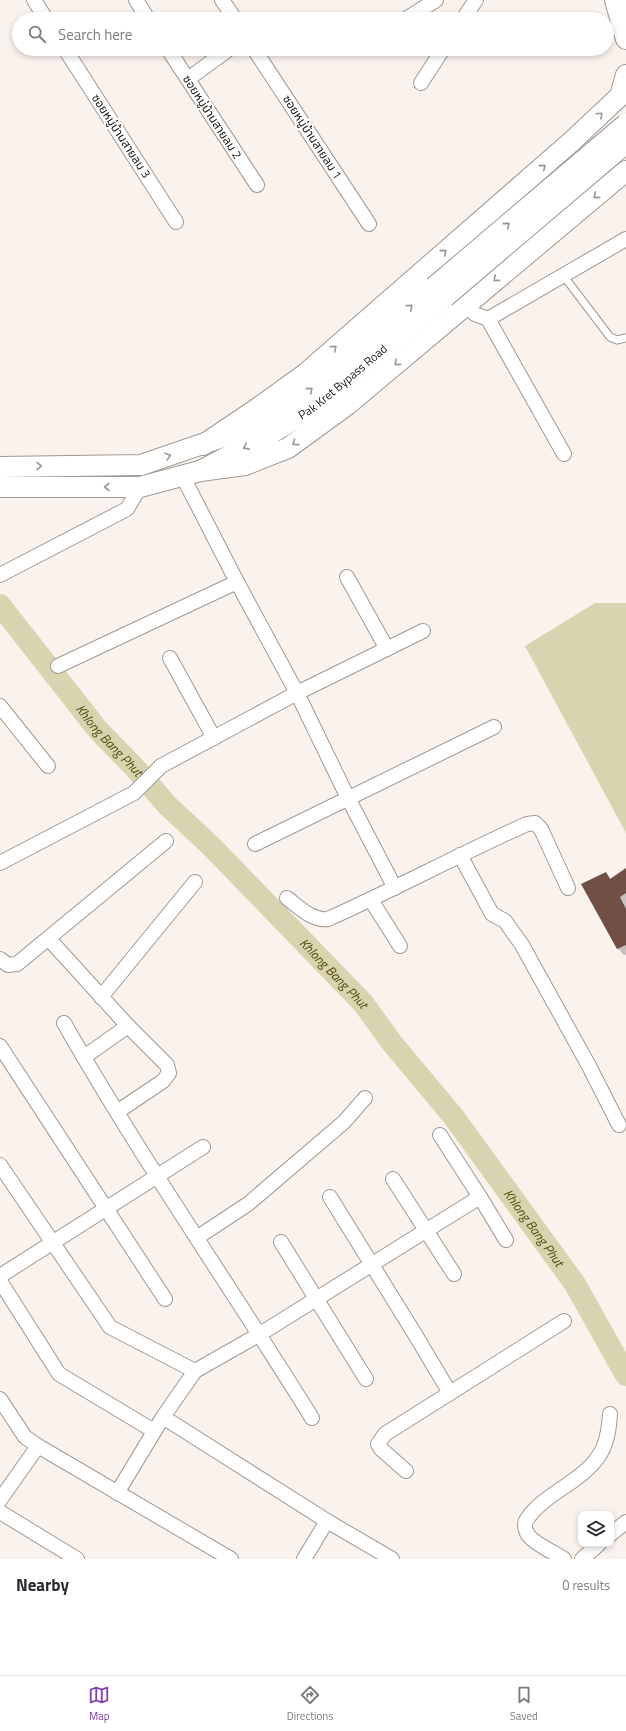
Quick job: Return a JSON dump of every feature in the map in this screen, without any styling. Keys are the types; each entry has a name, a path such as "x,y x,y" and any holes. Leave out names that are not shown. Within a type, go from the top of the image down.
{"main road":[{"path":"615,0 626,39"},
{"path":"622,0 626,4"},
{"path":"203,444 255,410 305,374 571,142 620,96 626,75"},
{"name":"Pak Kret Bypass Road","path":"0,486 140,487 191,473 267,436 313,408 626,124"},
{"path":"191,473 245,465 288,448 347,405 620,176 616,169 612,150 601,140 584,138 571,142"},
{"name":"Pak Kret Bypass Road","path":"0,467 141,465 256,426 299,399 440,292 626,143"}],"street":[{"path":"34,0 42,12"},
{"path":"136,0 144,12"},
{"path":"222,0 230,12"},
{"path":"417,12 436,0"},
{"path":"468,12 476,0"},
{"name":"ซอยหมู่บ้านสายลม 3","path":"69,56 176,222"},
{"name":"ซอยหมู่บ้านสายลม 2","path":"173,56 257,184"},
{"path":"188,79 219,56"},
{"name":"ซอยหมู่บ้านสายลม 1","path":"259,56 369,224"},
{"path":"421,83 439,56"},
{"path":"488,319 625,241"},
{"path":"466,305 475,314 488,319 564,454"},
{"path":"191,473 237,582 298,693 348,798 395,888"},
{"path":"0,575 127,509 140,487"},
{"path":"347,577 387,649"},
{"path":"58,666 237,582"},
{"path":"0,863 134,793 161,766 298,693 423,632"},
{"path":"170,658 214,738"},
{"path":"0,706 48,766"},
{"path":"255,844 494,727"},
{"path":"287,898 313,917 321,920 328,919 371,900 460,854 527,824 535,823 541,829 568,888"},
{"path":"0,959 8,965 17,964 166,841"},
{"path":"460,854 492,914 505,920 522,945 589,1066 619,1125"},
{"path":"101,997 195,882"},
{"path":"371,900 400,946"},
{"path":"49,939 128,1026 167,1065 169,1073 164,1081 118,1112"},
{"path":"64,1023 118,1112 312,1418"},
{"path":"84,1057 128,1026"},
{"path":"0,1046 165,1299"},
{"path":"198,1237 248,1204 344,1122 365,1098"},
{"path":"440,1135 506,1240"},
{"path":"0,1276 203,1147"},
{"path":"0,1165 110,1327 195,1371"},
{"path":"394,1179 426,1232 454,1274"},
{"path":"330,1197 450,1393"},
{"path":"117,1492 163,1417 195,1371 260,1334 480,1197"},
{"path":"281,1242 366,1379"},
{"path":"0,1281 60,1374 154,1431"},
{"path":"406,1471 381,1449 378,1444 380,1438 564,1321"},
{"path":"0,1399 25,1437 231,1559"},
{"path":"564,1559 527,1535 525,1527 526,1520 544,1502 590,1467 599,1457 604,1447 609,1429 610,1414"},
{"path":"163,1417 392,1559"},
{"path":"0,1500 38,1446"},
{"path":"0,1512 77,1559"},
{"path":"304,1559 328,1520"},
{"path":"614,1532 626,1522"},
{"path":"582,1559 596,1547"}],"lane":[{"path":"563,275 610,337 617,340 626,338"}],"shaded area":[{"path":"595,603 626,603 626,833 525,646"}],"building":[{"path":"626,868 626,893 620,897 626,909 626,945 617,949 581,884 606,872 610,879"}],"waterway":[{"name":"Khlong Bang Phut","path":"0,605 98,730 135,768 167,805 212,847 363,1003 392,1043 453,1116 575,1284 626,1375"}]}
